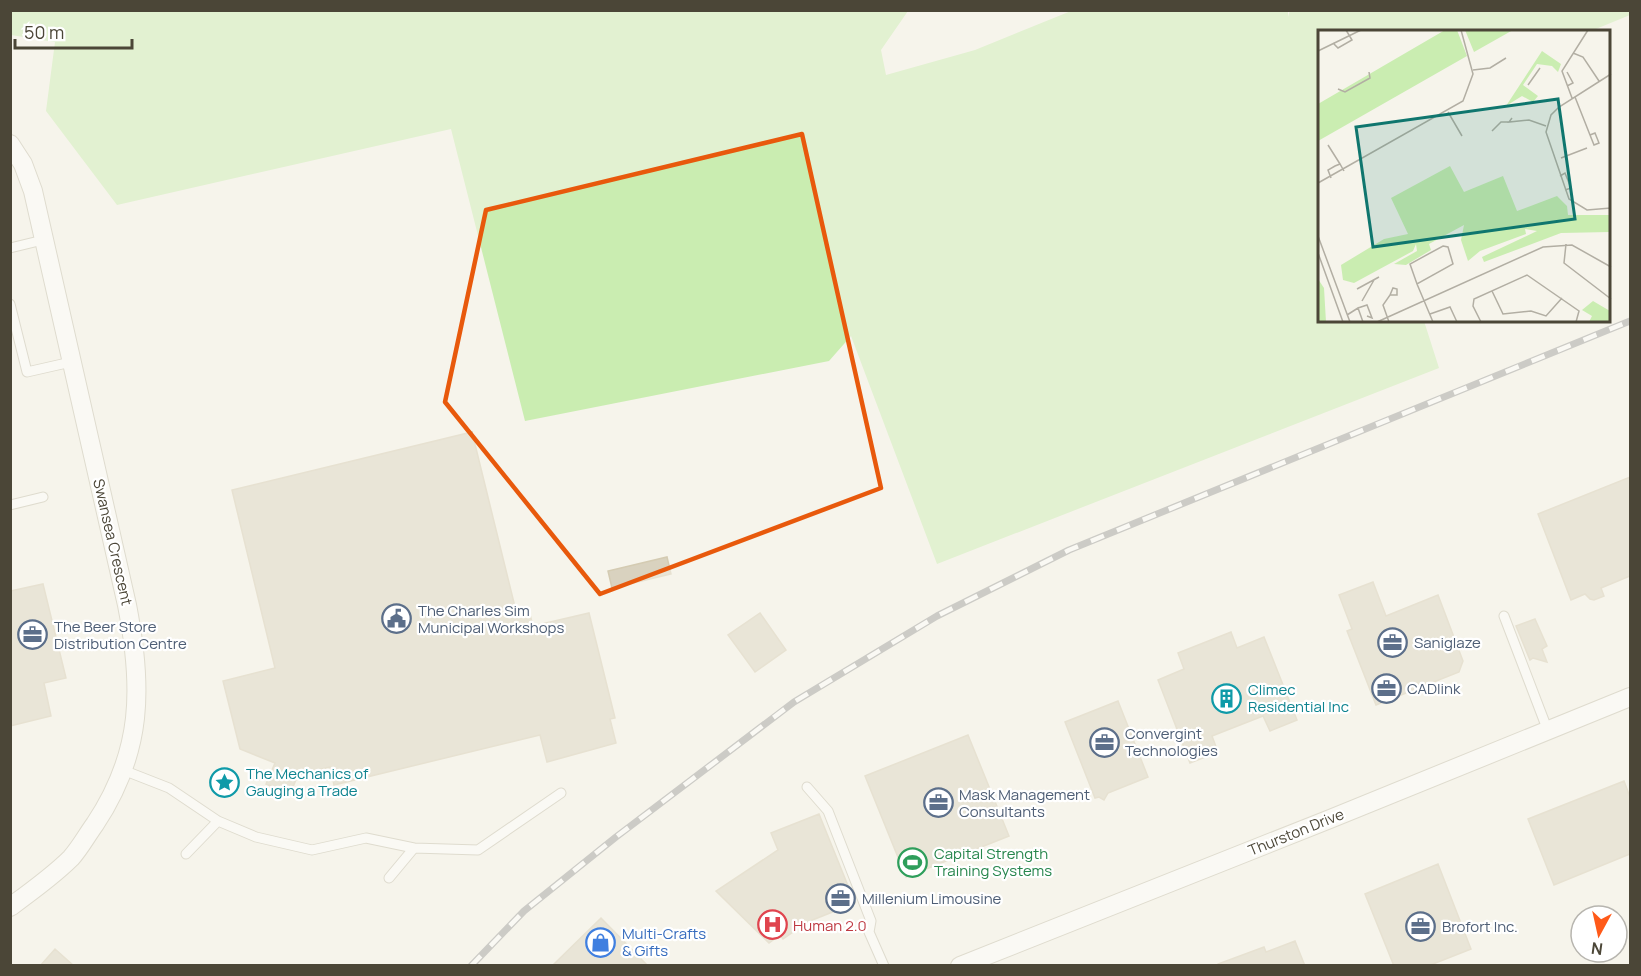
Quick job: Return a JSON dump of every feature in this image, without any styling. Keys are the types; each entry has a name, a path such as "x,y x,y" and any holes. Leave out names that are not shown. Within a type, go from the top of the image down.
{"street":[{"name":"Swansea Crescent","path":"10,144 23,164 33,191 136,648 138,689 129,756 111,797 73,856 38,887 10,907"},
{"name":"Thurston Drive","path":"960,966 1630,697"}],"lane":[{"path":"10,248 43,240"},
{"path":"10,304 27,372 71,362"},
{"path":"10,505 44,497"},
{"path":"1504,616 1548,731"},
{"path":"123,770 169,788 218,821 256,837 312,850 366,838 414,848 478,850 561,793"},
{"path":"807,787 828,811 871,921 868,932 884,966"},
{"path":"186,854 218,821"},
{"path":"389,878 414,848"}],"highlighted area":[{"path":"802,134 881,488 600,594 445,402 486,210"}],"green space":[{"path":"11,10 908,11 881,50 886,75 975,50 1071,11 1288,10 1288,17 1290,10 1630,10 1630,15 1593,30 1318,30 1318,322 1424,322 1439,368 937,564 851,336 829,361 525,421 451,129 117,205 46,111 55,42 11,35"}],"building":[{"name":"The Charles Sim Municipal Workshops","path":"472,432 516,611 528,607 533,626 589,613 615,718 610,719 616,743 547,762 540,735 334,785 330,767 298,775 290,794 266,784 275,763 240,749 223,681 275,668 232,490"},
{"path":"1630,477 1630,576 1601,588 1604,596 1594,600 1585,594 1571,600 1538,514"},
{"path":"667,557 671,574 612,588 608,571"},
{"path":"1373,582 1386,616 1438,595 1463,661 1459,672 1376,705 1347,631 1352,629 1339,595"},
{"name":"The Beer Store Distribution Centre","path":"43,584 66,678 44,683 51,716 10,726 10,591"},
{"path":"760,613 786,650 755,672 728,635"},
{"path":"1535,619 1547,646 1542,649 1547,662 1533,658 1530,660 1516,626"},
{"name":"Climec Residential Inc","path":"1231,632 1237,648 1264,637 1297,720 1270,731 1263,716 1212,736 1218,752 1190,763 1158,680 1184,669 1178,653"},
{"name":"Convergint Technologies","path":"1118,701 1148,777 1108,793 1104,800 1099,797 1095,798 1065,722"},
{"path":"968,735 1009,836 906,877 865,776"},
{"path":"1624,781 1630,797 1630,854 1554,885 1528,819"},
{"path":"819,814 855,903 795,927 796,930 783,939 780,935 769,943 716,891 778,850 771,833"},
{"name":"Brofort Inc.","path":"1438,864 1471,949 1428,966 1394,966 1365,894"},
{"name":"Multi-Crafts & Gifts","path":"601,918 648,966 552,966"},
{"path":"1295,941 1305,966 1218,966 1218,964 1264,947 1266,952"},
{"path":"55,949 74,966 40,966"}],"railway":[{"path":"471,966 524,911 616,837 794,702 937,616 1069,550 1630,321"}],"place":[{"name":"The Charles Sim Municipal Workshops","path":"397,619"},
{"name":"The Beer Store Distribution Centre","path":"33,635"},
{"name":"Saniglaze","path":"1393,642"},
{"name":"CADlink","path":"1386,688"},
{"name":"Climec Residential Inc","path":"1227,698"},
{"name":"Convergint Technologies","path":"1104,742"},
{"name":"The Mechanics of Gauging a Trade","path":"225,782"},
{"name":"Mask Management Consultants","path":"938,803"},
{"name":"Capital Strength Training Systems","path":"913,862"},
{"name":"Millenium Limousine","path":"841,898"},
{"name":"Human 2.0","path":"772,925"},
{"name":"Brofort Inc.","path":"1421,926"},
{"name":"Multi-Crafts & Gifts","path":"601,942"}]}
